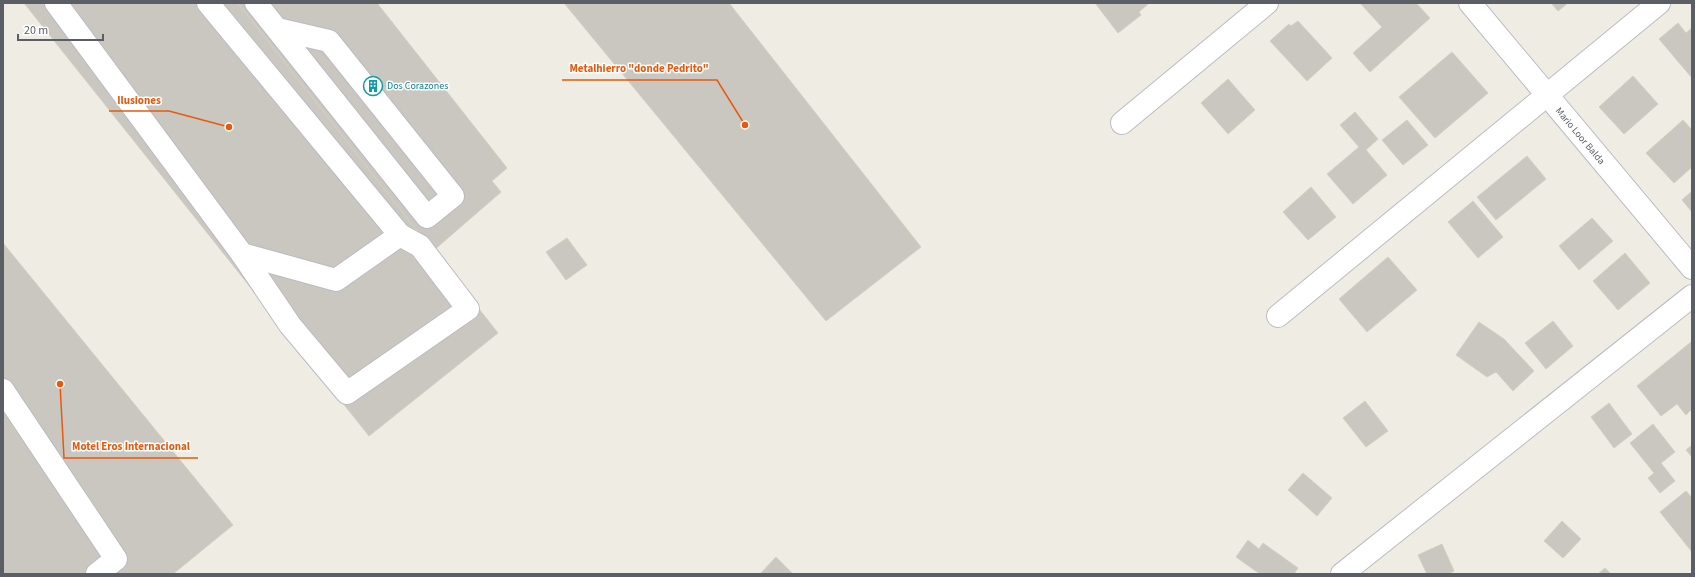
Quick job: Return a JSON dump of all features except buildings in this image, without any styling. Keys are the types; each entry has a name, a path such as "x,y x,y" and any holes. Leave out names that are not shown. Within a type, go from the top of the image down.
{"street":[{"path":"56,3 242,254 290,326 347,393 468,308 420,246 400,235 208,3"},
{"path":"256,3 427,217 453,196 329,41 277,29"},
{"path":"1122,122 1268,3"},
{"name":"Mario Loor Balda","path":"1470,3 1692,268"},
{"path":"1278,316 1659,3"},
{"path":"242,254 336,280 400,235"},
{"path":"1342,574 1692,296"},
{"path":"3,390 116,559 97,574"}],"place":[{"name":"Dos Corazones","path":"373,86"},
{"name":"Metalhierro \"donde Pedrito\"","path":"745,125"},
{"name":"Ilusiones","path":"229,127"},
{"name":"Motel Eros Internacional","path":"60,384"}]}
